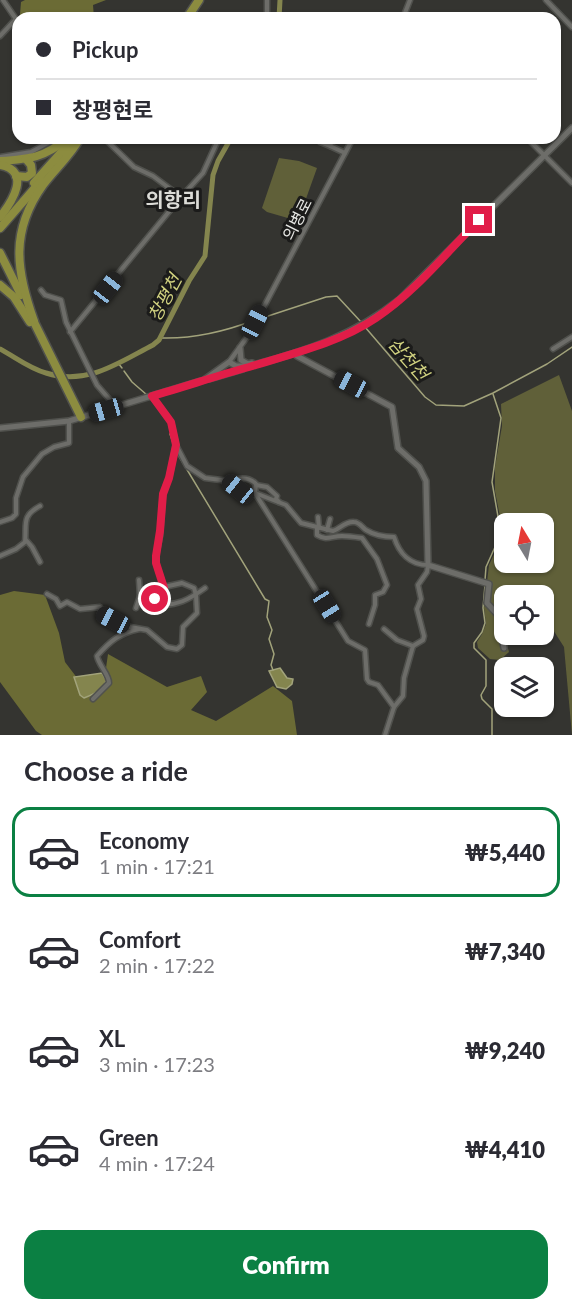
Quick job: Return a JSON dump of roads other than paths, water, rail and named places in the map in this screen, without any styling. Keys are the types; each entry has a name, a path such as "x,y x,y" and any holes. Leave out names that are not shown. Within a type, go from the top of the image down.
{"highway":[{"path":"0,161 26,159 48,153 60,144"},
{"path":"3,218 69,144"},
{"path":"3,218 74,144"},
{"path":"32,322 21,279 19,250 21,236 37,195 77,144"},
{"path":"16,176 27,177 32,172 31,165 26,159"},
{"path":"0,161 16,176 16,192 0,228"},
{"path":"0,252 43,351 64,388"},
{"path":"0,261 52,356 75,419"},
{"path":"0,285 14,297 32,322"}],"main road":[{"path":"561,140 572,129"},
{"path":"0,428 75,419 295,353 356,330 399,300 557,144"},
{"path":"240,348 241,360 245,363 272,360"},
{"path":"295,353 392,407 398,448 419,467 426,482 428,565 489,584 488,603 498,615 504,648"},
{"path":"204,380 229,362 236,366 250,366"}],"street":[{"path":"3,0 12,15"},
{"path":"546,0 558,12"},
{"path":"561,16 572,27"},
{"path":"0,36 12,25"},
{"path":"0,161 31,152 46,144"},
{"path":"110,144 134,167 153,176 181,197"},
{"path":"70,332 203,173 216,144"},
{"path":"325,144 345,153"},
{"name":"의병로","path":"240,348 350,144"},
{"path":"533,144 572,183"},
{"path":"41,290 45,295 61,300 70,332 96,383 116,407"},
{"path":"553,349 572,337"},
{"path":"229,362 240,348"},
{"path":"152,396 171,422 176,445 187,466 205,478 229,481 243,478 253,481 256,485 267,487 280,502"},
{"path":"0,522 12,518 17,512 16,498 23,477 42,454 54,447 69,443 75,419"},
{"path":"153,611 164,587 156,556 163,494 176,445"},
{"path":"229,481 238,489 286,505 301,523 327,530 337,530 342,525 353,521 373,534 394,537 396,545 405,557 421,565 428,565 427,572 418,585 420,599 417,609 424,636 423,640 413,646 404,678 403,696 394,707 386,735"},
{"path":"256,485 255,493 348,640 365,650 369,682 378,685 394,707"},
{"path":"0,556 16,549 25,539 26,516 40,506"},
{"path":"17,512 26,516"},
{"path":"318,517 317,535 332,538 342,536 362,538 376,559 387,585 383,592 375,595 375,605 369,624"},
{"path":"327,530 330,519"},
{"path":"25,539 40,562"},
{"path":"136,608 140,596 139,580"},
{"path":"47,594 56,599 60,606 67,602 80,609 100,608 102,614 119,625 150,631 167,647 179,648 183,642 183,627 197,613 196,595 194,588 184,583 164,587"},
{"path":"140,596 172,606 196,595 205,588"},
{"path":"93,699 110,683 98,656 122,633 140,629"},
{"path":"384,629 397,640 413,646"}],"waterway":[{"name":"창평천","path":"279,12 280,0"},
{"name":"창평천","path":"0,349 40,371 75,377 102,371 159,340 189,281 205,256 213,175 228,144"},
{"name":"삼천천","path":"259,319 326,297 337,296 362,323"},
{"name":"삼천천","path":"161,338 208,334 255,320"},
{"name":"삼천천","path":"365,327 425,397 436,405 464,406 547,364 572,347"},
{"name":"창평천","path":"118,363 122,368"},
{"path":"124,371 132,382 147,395"},
{"path":"485,580 486,567 500,528 492,482 501,418 493,394"},
{"path":"170,434 174,446"},
{"path":"177,453 265,599 269,601 267,617 272,630 269,639 274,654 271,665 273,670"},
{"path":"485,585 483,608 485,623 474,643 474,648 486,660 486,686 481,695 492,709 492,735"}],"district":[{"name":"의항리","path":"173,200"}]}
